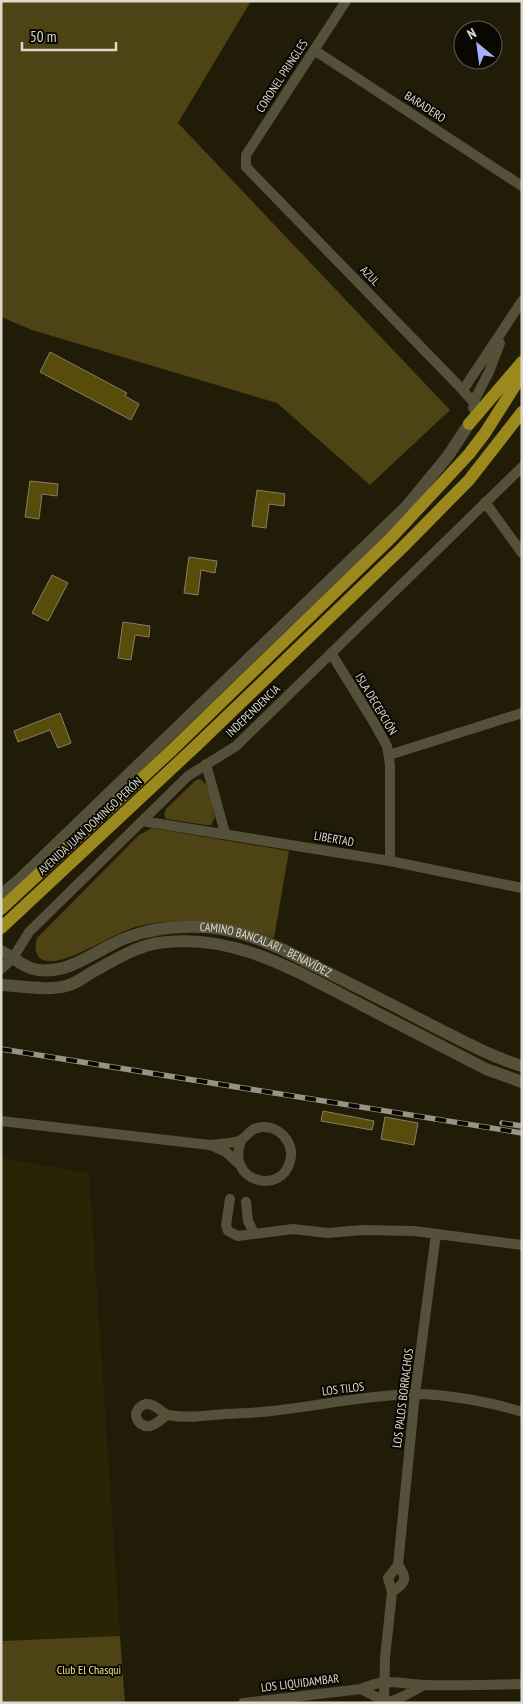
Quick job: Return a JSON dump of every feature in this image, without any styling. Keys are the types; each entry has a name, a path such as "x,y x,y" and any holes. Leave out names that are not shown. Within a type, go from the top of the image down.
{"main road":[{"path":"1,895 406,507 448,456 469,424 522,362"},
{"path":"1,909 171,751 392,537 485,433 522,375"},
{"name":"AVENIDA JUAN DOMINGO PERÓN","path":"1,928 197,745 402,548 458,492 489,456 522,412"},
{"name":"CAMINO BANCALARI - BENAVÍDEZ","path":"1,951 27,967 47,970 73,965 123,938 160,928 183,926 230,930 281,948 462,1041 508,1062 522,1066"},
{"name":"CAMINO BANCALARI - BENAVÍDEZ","path":"1,985 65,986 136,950 156,944 180,941 204,942 244,949 284,966 486,1069 522,1082"}],"street":[{"name":"CORONEL PRINGLES","path":"246,167 246,155 346,1"},
{"name":"BARADERO","path":"314,50 522,186"},
{"name":"AZUL","path":"246,167 475,404"},
{"path":"463,390 522,301"},
{"path":"469,424 475,404 507,326"},
{"name":"INDEPENDENCIA","path":"1,970 14,958 29,932 188,776 236,746 522,467"},
{"path":"485,502 522,553"},
{"name":"ISLA DECEPCIÓN","path":"331,653 387,746 390,765 390,861"},
{"path":"389,755 522,714"},
{"path":"206,764 225,833"},
{"name":"LIBERTAD","path":"142,821 390,861 522,888"},
{"path":"1,1121 210,1145 241,1141"},
{"path":"210,1145 226,1152 239,1164 243,1172 250,1177 258,1181 268,1181 277,1178 290,1164 290,1146 286,1137 279,1131 270,1128 260,1127 252,1130 241,1141 238,1148 239,1164"},
{"path":"230,1199 226,1225 228,1231 238,1236 293,1229 328,1232 388,1230 414,1231 522,1245"},
{"path":"246,1202 248,1221 254,1233"},
{"name":"LOS PALOS BORRACHOS","path":"384,1702 384,1681 392,1592 404,1582 404,1572 398,1565 415,1394 436,1234"},
{"name":"LOS TILOS","path":"166,1415 187,1416 269,1411 415,1394 445,1396 504,1406 522,1412"},
{"name":"LOS LIQUIDAMBAR","path":"243,1703 360,1689 384,1681 424,1685 522,1684"},
{"name":"LOS LIQUIDAMBAR","path":"384,1702 406,1695 424,1685"},
{"path":"360,1689 384,1702"}],"shaded area":[{"path":"1,1158 89,1173 120,1636 1,1641"}],"green space":[{"path":"1,1 251,1 178,123 450,410 370,485 277,403 32,330 1,317"},
{"path":"200,779 207,786 212,801 215,817 211,825 166,819 164,815 166,809 196,780"},
{"path":"152,828 289,851 274,938 247,929 208,922 161,922 117,934 65,959 48,961 40,958 36,953 37,938 139,835"},
{"name":"Club El Chasqui","path":"120,1636 125,1703 1,1703 1,1641"}],"building":[{"path":"50,352 127,393 125,396 139,404 131,420 40,372"},
{"path":"30,481 58,484 57,496 42,494 39,519 25,517"},
{"path":"257,490 285,494 284,506 269,504 266,528 252,526"},
{"path":"189,557 217,561 215,573 201,570 198,595 184,593"},
{"path":"52,575 68,583 48,621 32,613"},
{"path":"123,622 150,626 149,637 135,635 131,660 118,658"},
{"path":"60,713 71,743 58,748 50,730 18,742 14,731"},
{"path":"323,1111 374,1121 372,1130 321,1121"},
{"path":"385,1117 418,1123 414,1145 381,1139"}],"railway":[{"path":"1,1049 522,1133"},
{"path":"502,1123 522,1126"}]}
